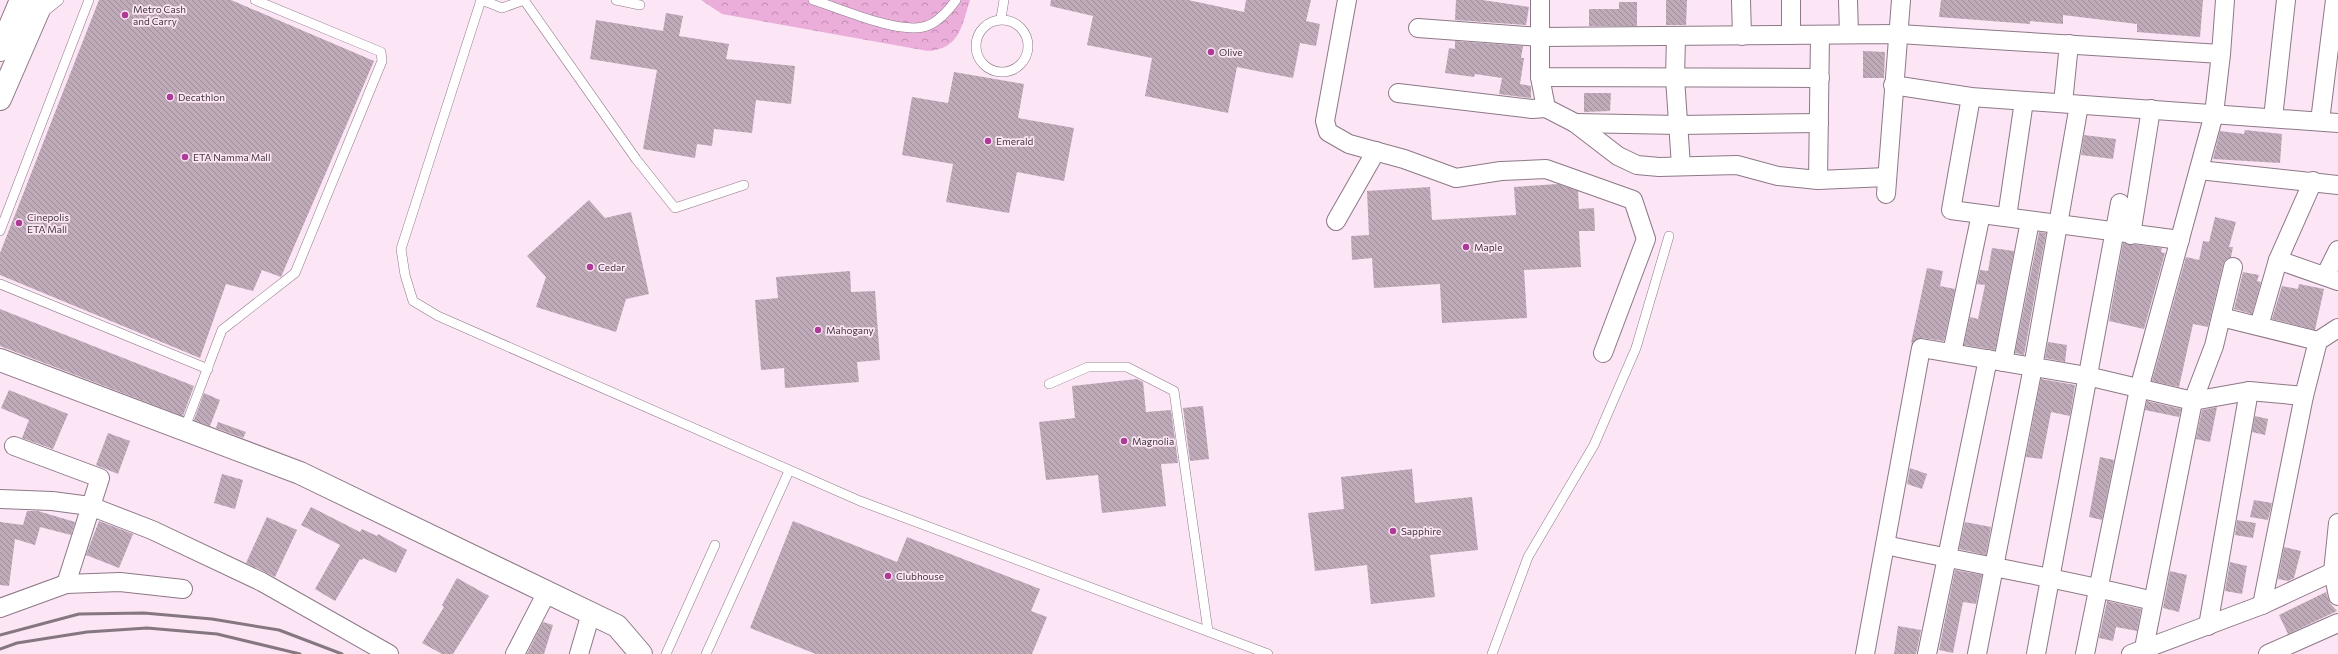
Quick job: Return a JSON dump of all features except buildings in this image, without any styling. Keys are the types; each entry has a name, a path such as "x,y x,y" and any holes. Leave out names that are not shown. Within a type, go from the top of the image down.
{"street":[{"path":"0,50 21,0"},
{"path":"0,99 43,0"},
{"path":"1347,0 1325,121 1328,132 1349,144 1376,151 1456,178 1501,171 1546,169 1633,200 1646,240 1604,353"},
{"path":"1540,0 1540,77 1546,108"},
{"path":"1741,0 1742,36"},
{"path":"1790,0 1791,35"},
{"path":"1848,0 1849,34"},
{"path":"1398,93 1532,109 1546,108 1575,123 1618,156 1637,165 1737,165 1778,176 1887,185 1893,85 1901,0"},
{"path":"2086,654 2139,389 2214,114 2226,0"},
{"path":"2273,118 2286,0"},
{"path":"2320,121 2333,58 2335,0"},
{"path":"1418,28 1540,37 1899,34 2221,54"},
{"path":"1818,180 1820,123 1820,35"},
{"path":"1676,36 1675,78 1681,166"},
{"path":"1977,654 2033,367 2058,224 2071,104 2069,44"},
{"path":"1540,77 1820,78"},
{"path":"1893,85 1971,97 2338,123"},
{"path":"1971,97 1951,210 2123,234 2180,240"},
{"path":"2007,217 2024,101"},
{"path":"2036,654 2087,376 2123,234 2151,110"},
{"path":"1575,123 1679,125 1820,123"},
{"path":"1336,222 1376,151"},
{"path":"2198,170 2338,185"},
{"path":"2259,326 2278,260 2313,182"},
{"path":"2120,203 2123,234"},
{"path":"1952,353 1981,214"},
{"path":"1927,654 1947,558 2030,221"},
{"path":"2278,260 2332,278 2338,250"},
{"path":"2140,652 2153,601 2193,401 2214,346 2233,267"},
{"path":"2221,317 2318,341"},
{"path":"2262,605 2304,396 2318,341 2338,328"},
{"path":"1865,654 1921,348 2087,376 2193,401 2249,391 2304,396"},
{"path":"0,360 300,473 617,626 641,654"},
{"path":"2208,626 2249,391"},
{"path":"14,446 100,478 66,584"},
{"path":"0,499 46,500 90,506 152,530 256,578 389,654"},
{"path":"2338,523 2333,572 2338,596"},
{"path":"1885,545 2050,579 2099,587 2153,601"},
{"path":"2140,652 2262,605 2333,572"},
{"path":"0,608 66,584 120,582 183,589"},
{"path":"514,654 547,592"},
{"path":"579,654 591,613"},
{"path":"2268,654 2338,623"}],"lane":[{"path":"34,21 59,0"},
{"path":"184,430 222,330 295,273 382,61 380,52 255,0"},
{"path":"744,185 675,208 636,160 524,0 502,8 481,0 401,249 405,276 413,301 438,316 789,471 860,502 1268,654"},
{"path":"616,0 640,5"},
{"path":"813,0 898,28 924,27 945,15 956,0"},
{"path":"1001,18 1004,0"},
{"path":"0,231 3,214 85,2"},
{"path":"1001,18 1016,22 1027,33 1029,48 1024,62 1011,71 995,72 982,64 975,50 977,35 987,23 1001,18"},
{"path":"1492,654 1528,557 1594,445 1636,348 1670,236"},
{"path":"0,284 208,368"},
{"path":"1049,384 1088,367 1127,367 1174,391 1208,632"},
{"path":"706,654 789,471"},
{"path":"666,654 715,545"}],"green space":[{"path":"701,0 970,0 962,27 953,41 947,46 928,51 722,14"}],"railway":[{"path":"0,635 79,614 144,613 212,619 279,630 342,654"},
{"path":"0,649 17,643 87,632 147,628 217,634 300,654"}],"place":[{"name":"Metro Cash and Carry","path":"125,15"},
{"name":"Olive","path":"1211,52"},
{"name":"Decathlon","path":"170,97"},
{"name":"Emerald","path":"988,141"},
{"name":"ETA Namma Mall","path":"185,157"},
{"name":"Cinepolis ETA Mall","path":"19,223"},
{"name":"Maple","path":"1466,247"},
{"name":"Cedar","path":"590,267"},
{"name":"Mahogany","path":"818,330"},
{"name":"Magnolia","path":"1124,441"},
{"name":"Sapphire","path":"1393,531"},
{"name":"Clubhouse","path":"888,576"}]}
